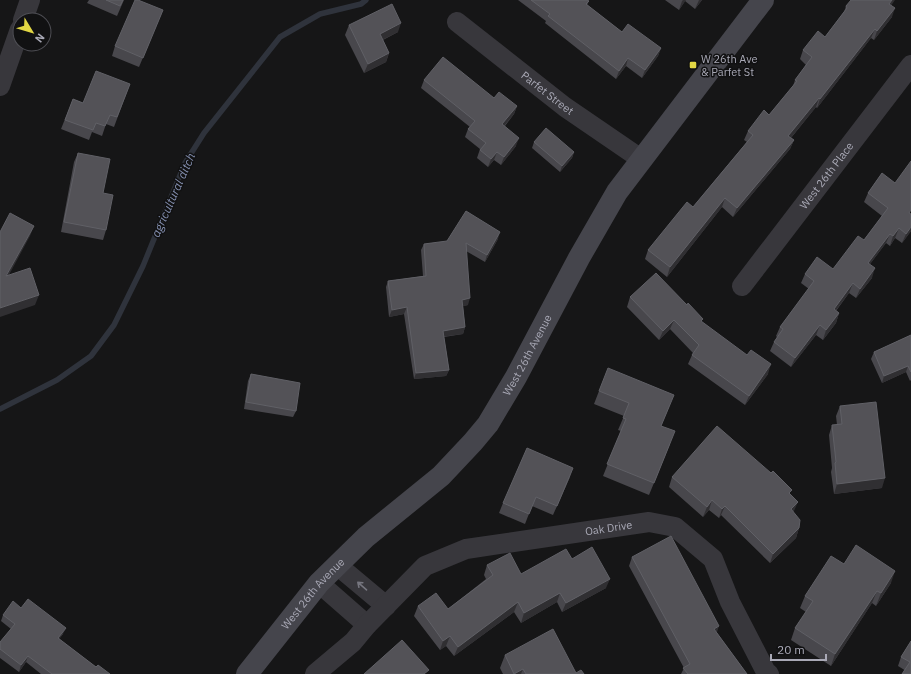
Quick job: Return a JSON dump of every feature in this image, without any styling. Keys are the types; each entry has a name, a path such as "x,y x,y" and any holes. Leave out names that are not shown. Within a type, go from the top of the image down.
{"street":[{"path":"26,12 30,0"},
{"name":"West 26th Avenue","path":"247,674 319,583 366,537 441,476 488,424 516,377 598,223 617,192 763,0"},
{"name":"Parfet Street","path":"457,22 565,107 641,159"},
{"path":"0,86 12,52"},
{"name":"West 26th Place","path":"742,286 911,65"},
{"name":"Oak Drive","path":"315,674 353,642 367,625 425,566 466,550 650,522 675,526 713,559 730,602 768,674"},
{"path":"337,565 386,606"},
{"path":"319,583 367,625"}],"building":[{"path":"106,0 123,0 120,6"},
{"path":"135,0 163,10 143,58 115,46"},
{"path":"531,0 587,0 589,1 586,4 622,32 628,24 661,48 645,70 628,58 619,71 548,16 550,14"},
{"path":"851,0 892,0 889,4 895,8 877,31 875,29 820,99 819,98 788,136 794,140 737,208 725,198 670,267 648,250 687,202 693,207 753,135 748,131 764,110 769,115 797,81 795,80 812,57 803,50 818,31 825,37 847,8 846,6"},
{"path":"392,4 401,23 380,34 389,53 368,64 349,25"},
{"path":"443,57 494,98 499,92 517,106 502,124 519,138 504,157 497,152 491,159 480,150 486,143 468,129 475,121 424,80"},
{"path":"96,71 130,84 117,117 110,115 105,126 96,123 93,130 65,120 73,99 83,103"},
{"path":"546,128 574,152 562,166 534,142"},
{"path":"78,153 110,159 103,193 113,195 106,230 64,222"},
{"path":"911,161 911,210 909,213 911,214 911,227 906,234 899,228 893,236 890,234 868,263 875,268 860,289 853,283 834,309 839,313 826,330 820,325 795,358 774,342 783,329 780,327 814,281 805,274 817,257 833,269 858,236 864,240 888,208 868,193 882,173 895,183"},
{"path":"466,211 500,232 487,255 466,243 470,298 462,300 465,327 443,331 449,370 416,373 407,307 392,310 388,281 426,276 424,244 447,241"},
{"path":"10,213 34,226 6,276 30,268 39,295 0,308 0,232"},
{"path":"656,273 703,319 701,321 747,355 751,350 771,364 749,396 692,355 699,345 674,320 663,331 630,297"},
{"path":"911,335 911,372 908,366 884,376 874,352"},
{"path":"608,368 674,395 661,426 675,431 654,483 607,464 626,419 623,418 629,403 599,391"},
{"path":"251,374 300,383 296,411 246,402"},
{"path":"876,402 885,478 837,484 832,425 842,424 840,406"},
{"path":"717,426 771,473 773,471 792,490 789,493 798,502 791,509 800,520 799,528 773,554 725,506 722,509 712,500 707,507 672,477"},
{"path":"527,448 573,468 557,506 536,497 529,514 503,503"},
{"path":"671,536 719,626 714,629 747,674 688,674 683,668 690,664 632,557"},
{"path":"856,545 895,571 881,593 877,591 835,654 795,628 813,601 805,596 831,556 844,564"},
{"path":"592,547 610,579 566,603 560,593 524,613 518,602 458,647 450,636 443,641 418,606 436,593 448,609 493,575 487,565 510,553 521,574 566,549 572,559"},
{"path":"28,599 66,628 58,638 96,667 98,665 110,674 52,674 28,656 21,665 0,649 0,642 15,624 3,615 13,601 21,608"},
{"path":"553,629 576,673 581,670 584,674 526,674 523,669 514,674 505,655"},
{"path":"402,640 429,670 424,674 364,674"},
{"path":"911,641 911,674 902,674 910,662 901,657"}],"waterway":[{"name":"agricultural ditch","path":"0,409 57,380 91,356 114,325 143,266 185,163 204,133 280,37 320,14 361,4 366,0"}],"place":[{"name":"W 26th Ave & Parfet St","path":"693,65"}]}
